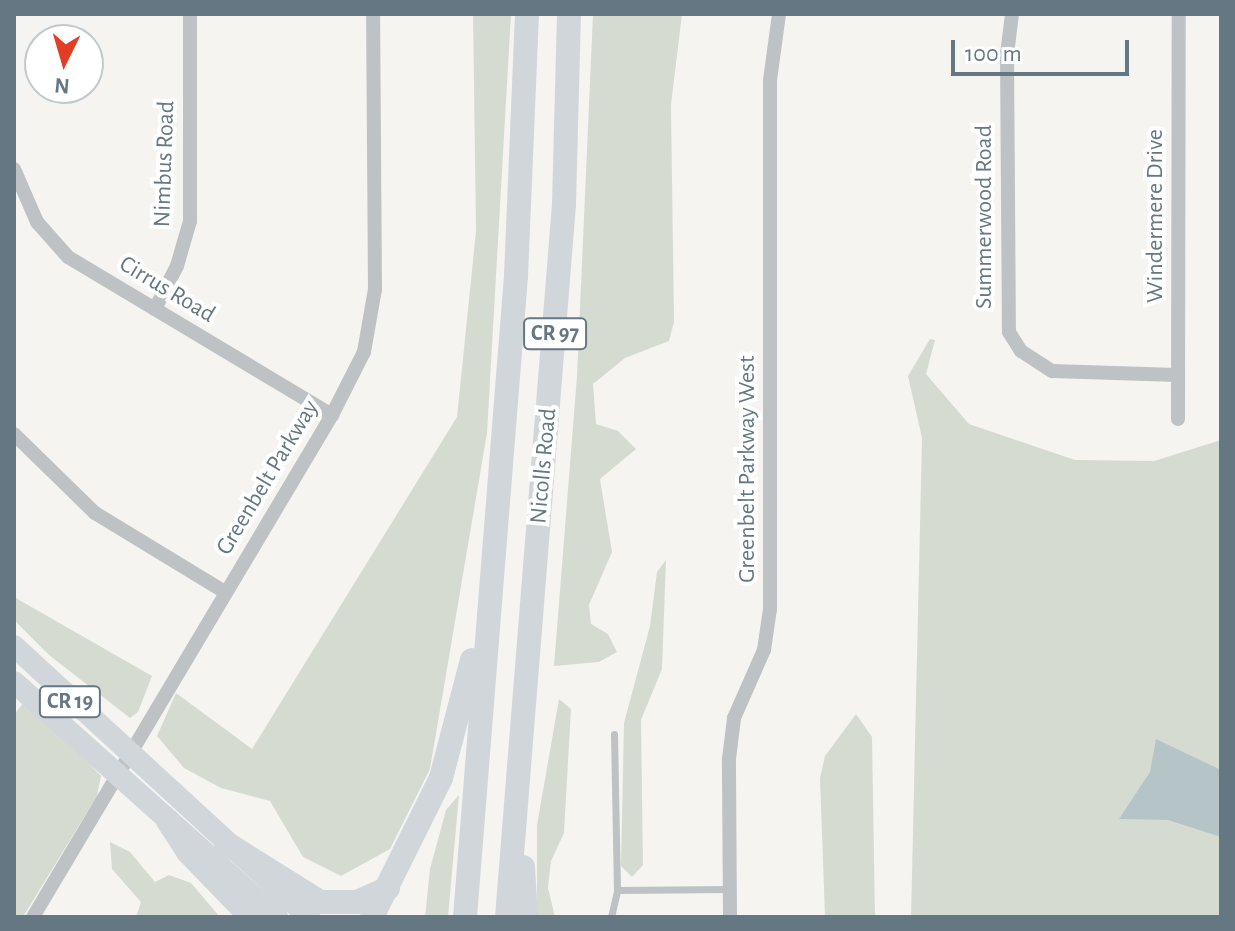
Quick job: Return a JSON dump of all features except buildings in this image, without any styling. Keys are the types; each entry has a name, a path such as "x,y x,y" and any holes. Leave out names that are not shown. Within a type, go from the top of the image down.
{"highway":[{"name":"Nicolls Road","path":"465,917 522,192 527,14"},
{"name":"Nicolls Road","path":"507,917 564,204 569,14"},
{"path":"372,917 428,812 452,746 473,652 486,531 501,464"},
{"path":"521,744 526,917"},
{"path":"168,821 188,852 251,917"},
{"path":"226,843 320,902 357,902 388,888"}],"main road":[{"name":"CR 19","path":"14,646 129,755 309,917"},
{"name":"CR 19","path":"18,693 117,775 277,917"}],"street":[{"name":"Nimbus Road","path":"155,309 177,266 190,221 190,14"},
{"name":"Greenbelt Parkway","path":"33,917 332,415 364,352 375,289 373,14"},
{"name":"Greenbelt Parkway West","path":"730,917 729,759 734,718 764,650 770,609 770,80 779,14"},
{"name":"Summerwood Road","path":"1012,14 1007,69 1009,332 1021,351 1052,371 1177,375"},
{"name":"Windermere Drive","path":"1178,419 1179,14"},
{"name":"Cirrus Road","path":"14,169 37,222 68,257 332,415"},
{"path":"14,434 95,513 225,592"}],"lane":[{"path":"611,917 617,890 614,734"},
{"path":"617,890 730,889"}],"shaded area":[{"path":"473,14 511,14 487,433 430,769 390,849 341,876 303,857 270,801 221,788 184,768 157,736 176,693 252,749 457,417 476,231"},
{"path":"593,14 682,14 671,105 674,322 669,341 625,358 593,384 596,424 618,431 636,449 600,479 612,552 589,605 591,624 608,634 617,652 599,662 554,666 577,376"},
{"path":"930,339 935,340 926,374 969,424 1075,460 1154,461 1221,440 1221,917 911,917 922,438 908,376"},
{"path":"666,560 662,669 641,720 643,865 632,877 621,866 624,723 650,626 657,572"},
{"path":"14,597 152,676 138,712 130,718 49,655 14,620"},
{"path":"26,699 101,776 97,796 23,917 14,917 14,715"},
{"path":"559,699 571,709 564,833 551,861 548,888 555,917 537,917 537,825"},
{"path":"856,714 872,737 875,917 825,917 820,778 825,756"},
{"path":"1156,739 1221,770 1221,837 1168,820 1119,819 1150,772"},
{"path":"459,795 448,917 425,917 430,869 446,810"},
{"path":"110,842 130,852 155,882 169,875 191,883 220,917 136,917 141,902 112,869"}]}
